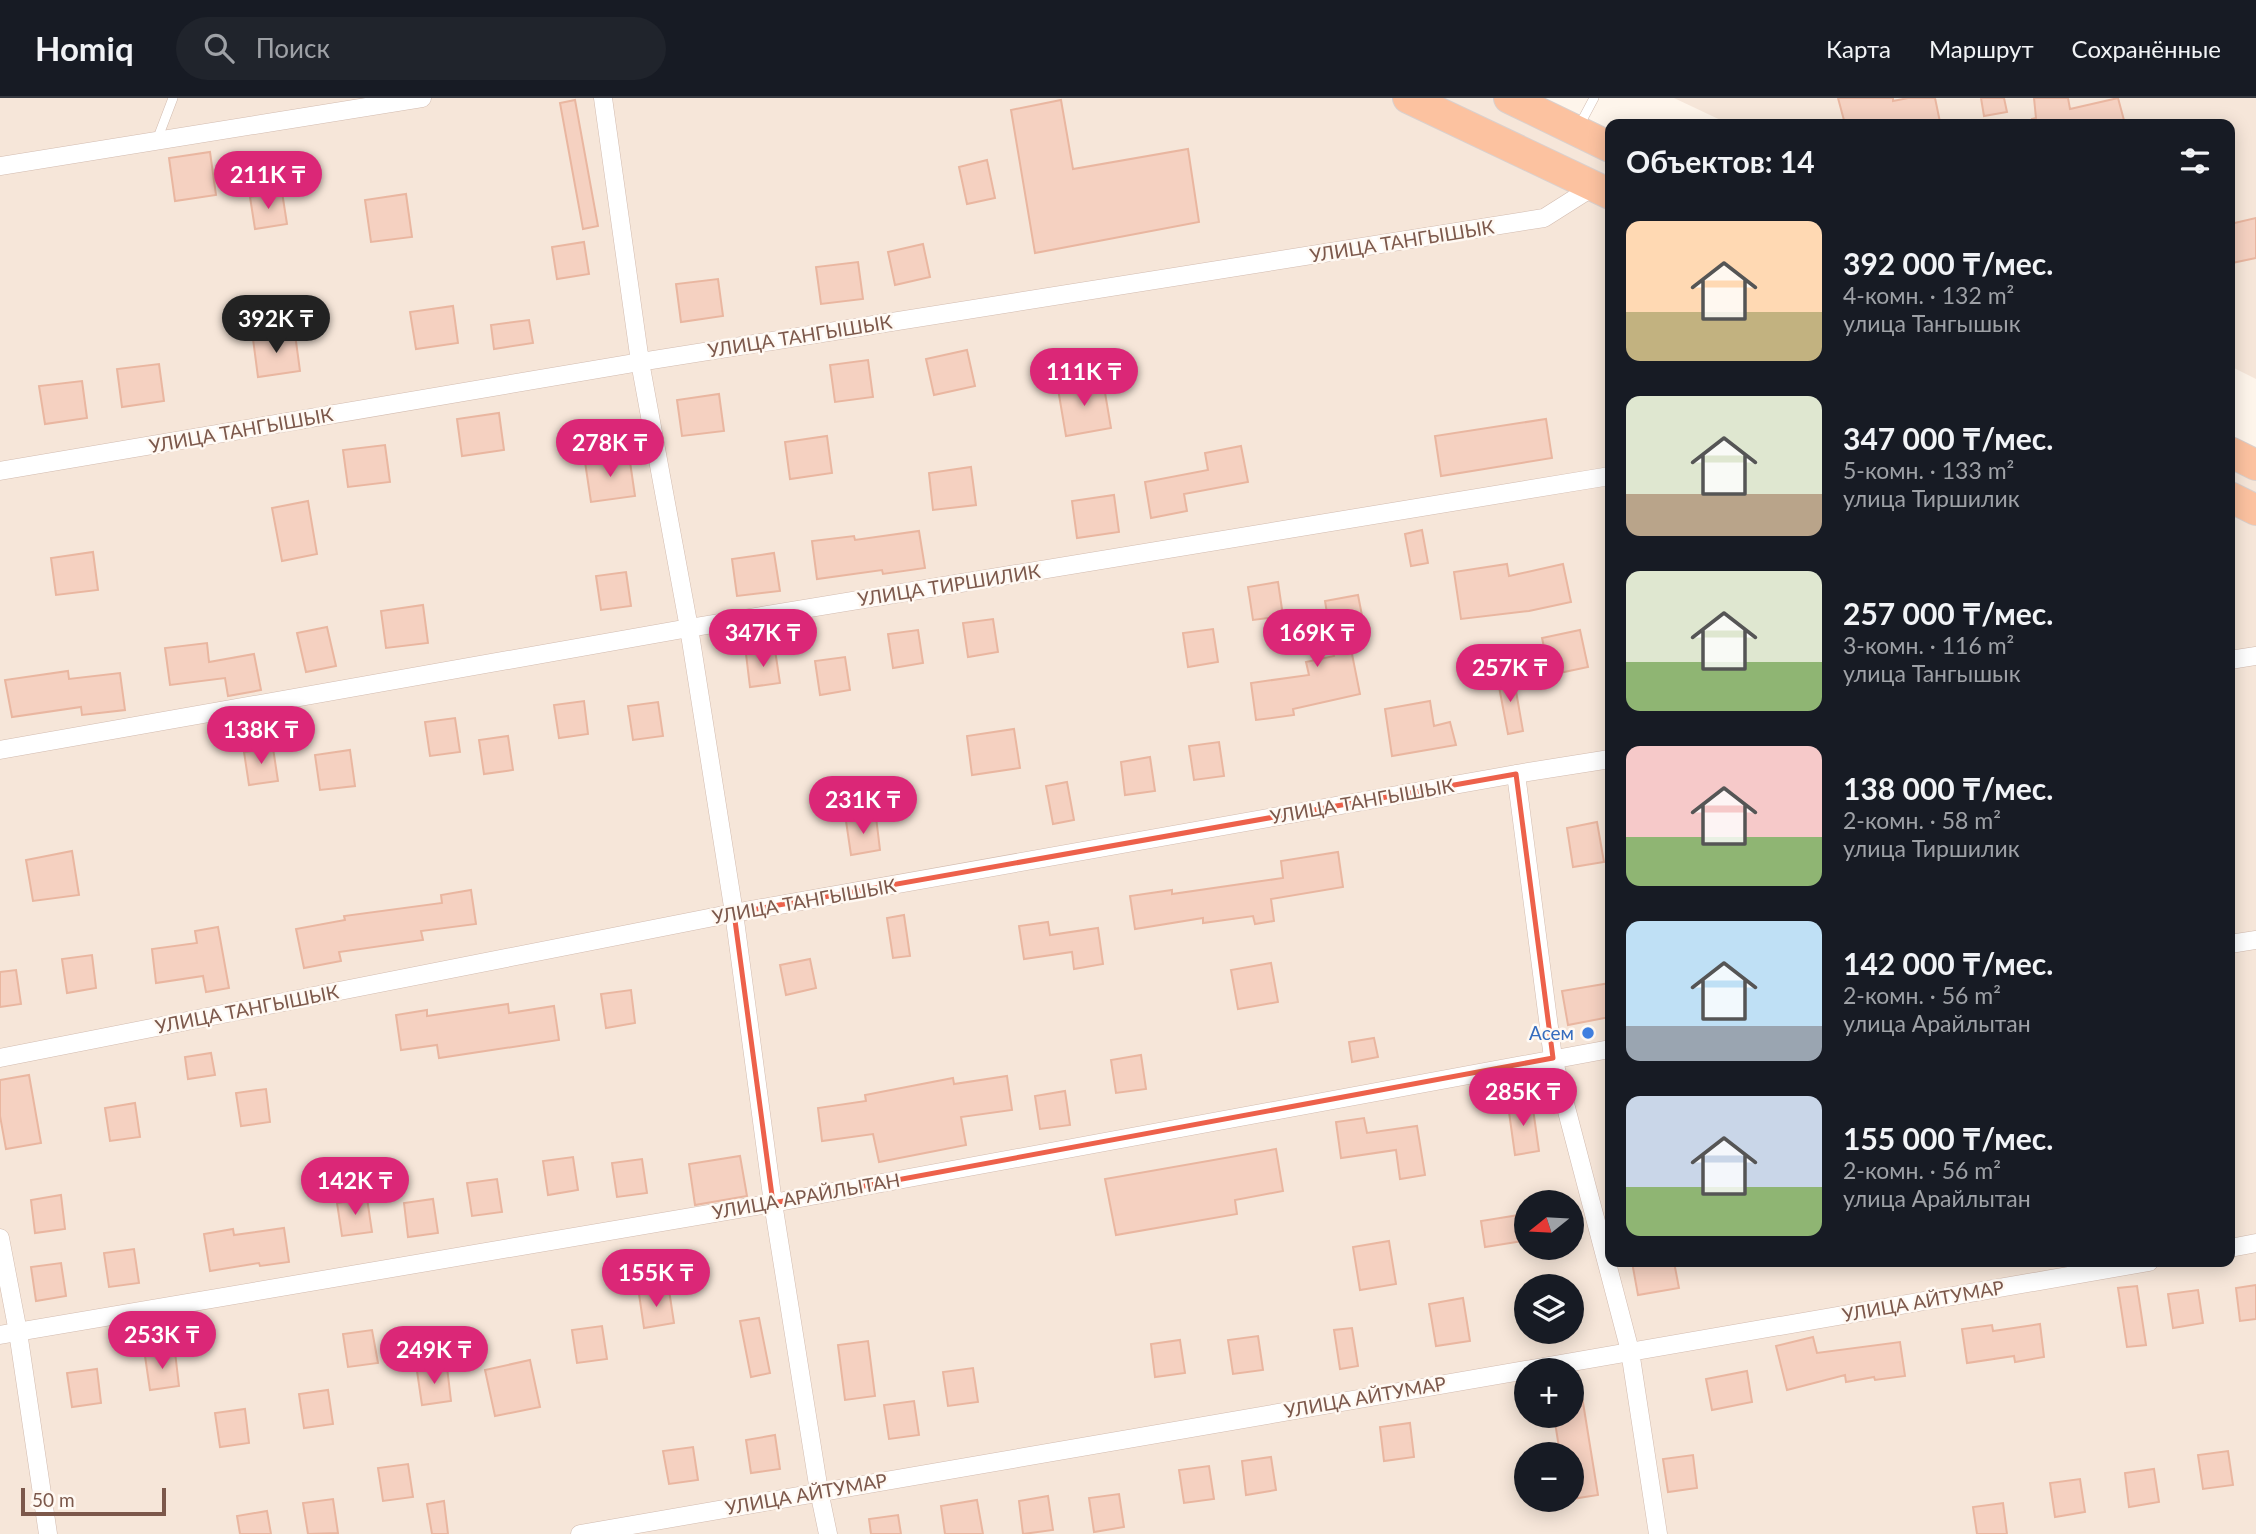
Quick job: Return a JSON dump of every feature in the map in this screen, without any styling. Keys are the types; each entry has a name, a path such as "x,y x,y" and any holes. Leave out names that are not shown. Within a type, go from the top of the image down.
{"highway":[{"path":"1408,98 1602,190"},
{"path":"1509,98 1605,144"},
{"path":"2235,454 2256,465"},
{"path":"2235,500 2256,510"}],"street":[{"path":"0,166 422,98"},
{"path":"603,98 640,362 689,628 734,914 773,1203 828,1534"},
{"name":"УЛИЦА ТАНГЫШЫК","path":"0,471 640,362 1544,218 1602,190"},
{"name":"УЛИЦА ТИРШИЛИК","path":"0,750 689,628 1605,478"},
{"path":"2235,659 2256,656"},
{"name":"УЛИЦА ТАНГЫШЫК","path":"0,1058 734,914 1605,760"},
{"path":"1516,774 1553,1058 1605,1256"},
{"path":"2235,943 2256,940"},
{"name":"УЛИЦА АРАЙЛЫТАН","path":"9,1333 773,1203 1605,1050"},
{"path":"0,1238 9,1333 48,1534"},
{"path":"2235,1247 2256,1243"},
{"path":"1608,1267 1630,1351 1658,1534"},
{"name":"УЛИЦА АЙТУМАР","path":"580,1534 2121,1267"}],"lane":[{"path":"157,141 173,98"},
{"path":"1577,130 1594,98"}],"highlighted area":[{"path":"1516,774 1553,1058 773,1203 734,913"}],"shaded area":[{"path":"0,98 1514,98 1605,141 1605,1267 2235,1267 2235,438 2256,449 2256,1534 0,1534"},
{"path":"1674,98 2256,98 2256,379 2235,368 2235,119 1718,119"}],"building":[{"path":"1838,98 1893,98 1893,101 1935,98 1939,119 1844,119"},
{"path":"1981,98 2004,98 2007,112 1984,116"},
{"path":"2034,98 2068,98 2070,109 2118,98 2124,119 2032,119 2036,118"},
{"path":"575,100 598,226 583,229 560,103"},
{"path":"1061,100 1073,169 1188,149 1199,222 1035,253 1011,110"},
{"path":"210,152 216,195 175,201 169,158"},
{"path":"987,160 995,198 967,204 959,167"},
{"path":"282,192 287,224 255,229 250,197"},
{"path":"406,194 412,237 371,242 365,200"},
{"path":"2256,218 2256,258 2235,262 2235,223"},
{"path":"584,242 589,274 557,279 552,247"},
{"path":"923,244 930,277 895,285 888,252"},
{"path":"858,262 863,299 821,304 816,267"},
{"path":"718,279 723,316 681,322 676,284"},
{"path":"453,306 458,343 416,349 410,312"},
{"path":"529,320 533,343 494,349 491,325"},
{"path":"295,334 300,371 258,377 253,339"},
{"path":"967,350 975,386 934,395 926,359"},
{"path":"868,360 873,397 835,402 830,365"},
{"path":"159,364 164,401 122,407 117,369"},
{"path":"82,381 87,418 45,424 39,386"},
{"path":"1103,381 1111,428 1066,436 1058,389"},
{"path":"719,394 724,431 682,436 677,400"},
{"path":"499,413 504,450 462,456 457,419"},
{"path":"1546,419 1552,458 1441,476 1435,436"},
{"path":"827,436 832,473 790,479 785,442"},
{"path":"385,445 390,482 348,487 343,450"},
{"path":"1241,446 1248,482 1184,494 1187,511 1151,518 1145,482 1208,470 1205,453"},
{"path":"629,455 635,496 591,502 585,462"},
{"path":"971,467 976,505 933,510 929,473"},
{"path":"1114,495 1119,532 1077,538 1072,501"},
{"path":"308,501 317,554 282,561 272,508"},
{"path":"1422,530 1428,563 1411,566 1405,534"},
{"path":"919,531 925,568 883,574 882,570 817,579 812,541 854,536 855,540"},
{"path":"93,552 98,590 56,595 51,558"},
{"path":"774,553 780,591 737,596 732,559"},
{"path":"1507,564 1509,576 1563,564 1571,602 1529,611 1461,619 1454,572"},
{"path":"626,572 631,606 601,610 596,576"},
{"path":"1278,582 1283,616 1253,620 1248,587"},
{"path":"1358,595 1365,631 1348,634 1360,694 1293,709 1294,715 1256,720 1251,683 1309,675 1306,662 1334,656 1325,601"},
{"path":"423,605 428,643 386,648 381,611"},
{"path":"993,619 998,652 968,657 963,623"},
{"path":"327,627 336,666 306,672 297,633"},
{"path":"1213,629 1218,662 1188,667 1183,633"},
{"path":"918,630 923,663 893,668 888,634"},
{"path":"1580,630 1588,667 1550,675 1542,638"},
{"path":"207,643 209,662 254,654 261,690 228,696 225,678 170,685 165,648"},
{"path":"775,650 780,683 750,687 746,654"},
{"path":"845,657 850,690 820,695 815,661"},
{"path":"68,671 69,679 120,673 125,710 82,715 81,707 12,717 5,680"},
{"path":"1513,674 1523,731 1508,734 1497,676"},
{"path":"584,701 588,734 559,738 554,705"},
{"path":"1430,701 1434,726 1450,722 1456,745 1392,756 1385,709"},
{"path":"658,702 663,736 633,740 628,706"},
{"path":"455,718 460,752 430,756 425,722"},
{"path":"1014,729 1020,768 972,775 967,736"},
{"path":"508,736 513,770 484,774 479,740"},
{"path":"1219,742 1224,776 1194,780 1189,746"},
{"path":"273,748 278,781 249,785 244,752"},
{"path":"350,750 355,786 320,790 315,755"},
{"path":"1150,757 1155,791 1125,795 1121,762"},
{"path":"1067,782 1074,820 1053,824 1046,786"},
{"path":"876,817 880,850 851,855 846,821"},
{"path":"1597,822 1604,862 1573,867 1567,828"},
{"path":"72,851 79,895 33,901 26,860"},
{"path":"1338,852 1343,887 1271,899 1274,921 1255,924 1253,916 1203,923 1203,918 1135,929 1130,896 1172,890 1172,894 1283,878 1281,861"},
{"path":"471,890 476,924 421,931 423,940 339,952 341,961 304,968 296,929 345,920 344,916 442,903 441,895"},
{"path":"904,915 910,956 893,958 887,918"},
{"path":"1048,922 1050,935 1098,928 1103,964 1074,969 1072,952 1024,959 1019,926"},
{"path":"218,927 229,988 206,992 203,976 156,983 152,949 197,943 195,931"},
{"path":"92,955 96,988 67,993 62,959"},
{"path":"810,959 816,988 786,995 780,965"},
{"path":"1271,963 1278,1002 1238,1009 1231,970"},
{"path":"16,970 21,1004 0,1007 0,972"},
{"path":"1605,984 1605,1018 1568,1025 1562,991"},
{"path":"631,990 635,1023 606,1028 601,994"},
{"path":"508,1004 509,1013 554,1006 559,1040 439,1058 437,1045 401,1050 396,1015 427,1010 427,1016"},
{"path":"1374,1038 1378,1057 1352,1062 1349,1042"},
{"path":"211,1053 215,1075 188,1079 185,1057"},
{"path":"1141,1055 1146,1089 1116,1093 1111,1060"},
{"path":"29,1075 41,1143 6,1149 0,1116 0,1080"},
{"path":"1007,1076 1012,1110 961,1117 966,1145 879,1162 873,1134 822,1141 818,1108 866,1101 865,1095 953,1078 954,1084"},
{"path":"266,1089 270,1122 241,1126 236,1093"},
{"path":"1065,1091 1070,1125 1040,1129 1035,1096"},
{"path":"1532,1102 1539,1151 1515,1155 1508,1105"},
{"path":"135,1103 140,1137 110,1141 105,1108"},
{"path":"1364,1118 1367,1133 1417,1126 1425,1175 1400,1179 1396,1150 1341,1158 1336,1122"},
{"path":"1276,1149 1283,1191 1235,1200 1237,1214 1116,1235 1105,1179"},
{"path":"740,1156 747,1196 695,1205 689,1164"},
{"path":"573,1157 578,1190 548,1195 543,1161"},
{"path":"642,1159 647,1193 617,1197 612,1163"},
{"path":"497,1179 502,1212 472,1216 467,1183"},
{"path":"61,1195 65,1229 35,1233 31,1200"},
{"path":"367,1198 372,1232 342,1236 337,1203"},
{"path":"433,1199 438,1233 408,1237 404,1203"},
{"path":"1514,1216 1514,1242 1485,1247 1481,1221"},
{"path":"284,1228 289,1262 260,1266 259,1263 210,1271 204,1234 233,1229 234,1235"},
{"path":"1389,1241 1396,1284 1360,1290 1353,1247"},
{"path":"134,1249 139,1283 109,1287 104,1253"},
{"path":"61,1263 66,1296 36,1301 31,1267"},
{"path":"1633,1267 1675,1267 1679,1288 1638,1295"},
{"path":"2256,1285 2256,1319 2240,1321 2236,1288"},
{"path":"2137,1286 2146,1345 2127,1347 2118,1288"},
{"path":"669,1290 674,1323 644,1328 639,1294"},
{"path":"2198,1290 2203,1323 2173,1328 2168,1294"},
{"path":"1463,1298 1470,1341 1436,1346 1429,1304"},
{"path":"759,1318 770,1373 751,1377 740,1321"},
{"path":"2040,1324 2044,1357 2015,1362 2014,1356 1967,1363 1962,1329 1992,1325 1993,1331"},
{"path":"602,1326 607,1359 577,1363 572,1330"},
{"path":"1352,1328 1358,1366 1340,1369 1334,1330"},
{"path":"372,1330 378,1363 348,1367 343,1334"},
{"path":"1258,1336 1263,1370 1233,1374 1228,1340"},
{"path":"1813,1337 1817,1353 1900,1342 1905,1376 1875,1380 1874,1377 1846,1382 1845,1375 1787,1390 1776,1346"},
{"path":"1180,1340 1185,1373 1155,1377 1151,1344"},
{"path":"868,1341 875,1396 845,1400 838,1345"},
{"path":"175,1352 179,1386 150,1390 145,1356"},
{"path":"530,1360 540,1407 495,1416 485,1370"},
{"path":"447,1367 451,1401 422,1405 417,1371"},
{"path":"973,1368 978,1402 948,1406 943,1372"},
{"path":"97,1369 101,1403 72,1407 67,1373"},
{"path":"1747,1371 1752,1402 1712,1410 1706,1379"},
{"path":"328,1390 333,1424 304,1428 299,1394"},
{"path":"914,1401 919,1435 889,1439 884,1405"},
{"path":"245,1409 249,1443 220,1447 215,1413"},
{"path":"1584,1409 1598,1495 1584,1497 1584,1442 1558,1442 1556,1428 1584,1428"},
{"path":"1410,1423 1414,1457 1384,1461 1380,1427"},
{"path":"775,1435 780,1469 751,1473 746,1440"},
{"path":"693,1447 698,1480 669,1484 663,1451"},
{"path":"2228,1451 2233,1485 2203,1489 2198,1455"},
{"path":"1693,1455 1697,1488 1668,1492 1663,1459"},
{"path":"1271,1457 1276,1490 1246,1495 1242,1461"},
{"path":"408,1464 413,1497 383,1501 378,1468"},
{"path":"1209,1466 1214,1499 1184,1503 1179,1470"},
{"path":"2154,1469 2159,1502 2129,1507 2125,1473"},
{"path":"2080,1479 2085,1512 2055,1517 2050,1483"},
{"path":"1119,1494 1124,1527 1094,1532 1089,1498"},
{"path":"1048,1496 1053,1530 1023,1534 1019,1501"},
{"path":"333,1499 338,1533 308,1534 303,1503"},
{"path":"977,1500 983,1534 945,1534 941,1506"},
{"path":"444,1501 448,1534 432,1534 427,1504"},
{"path":"2003,1503 2007,1534 1977,1534 1973,1507"},
{"path":"267,1511 271,1534 240,1534 237,1516"},
{"path":"898,1515 901,1534 871,1534 869,1519"}],"place":[{"name":"Асем","path":"1588,1033"}]}
